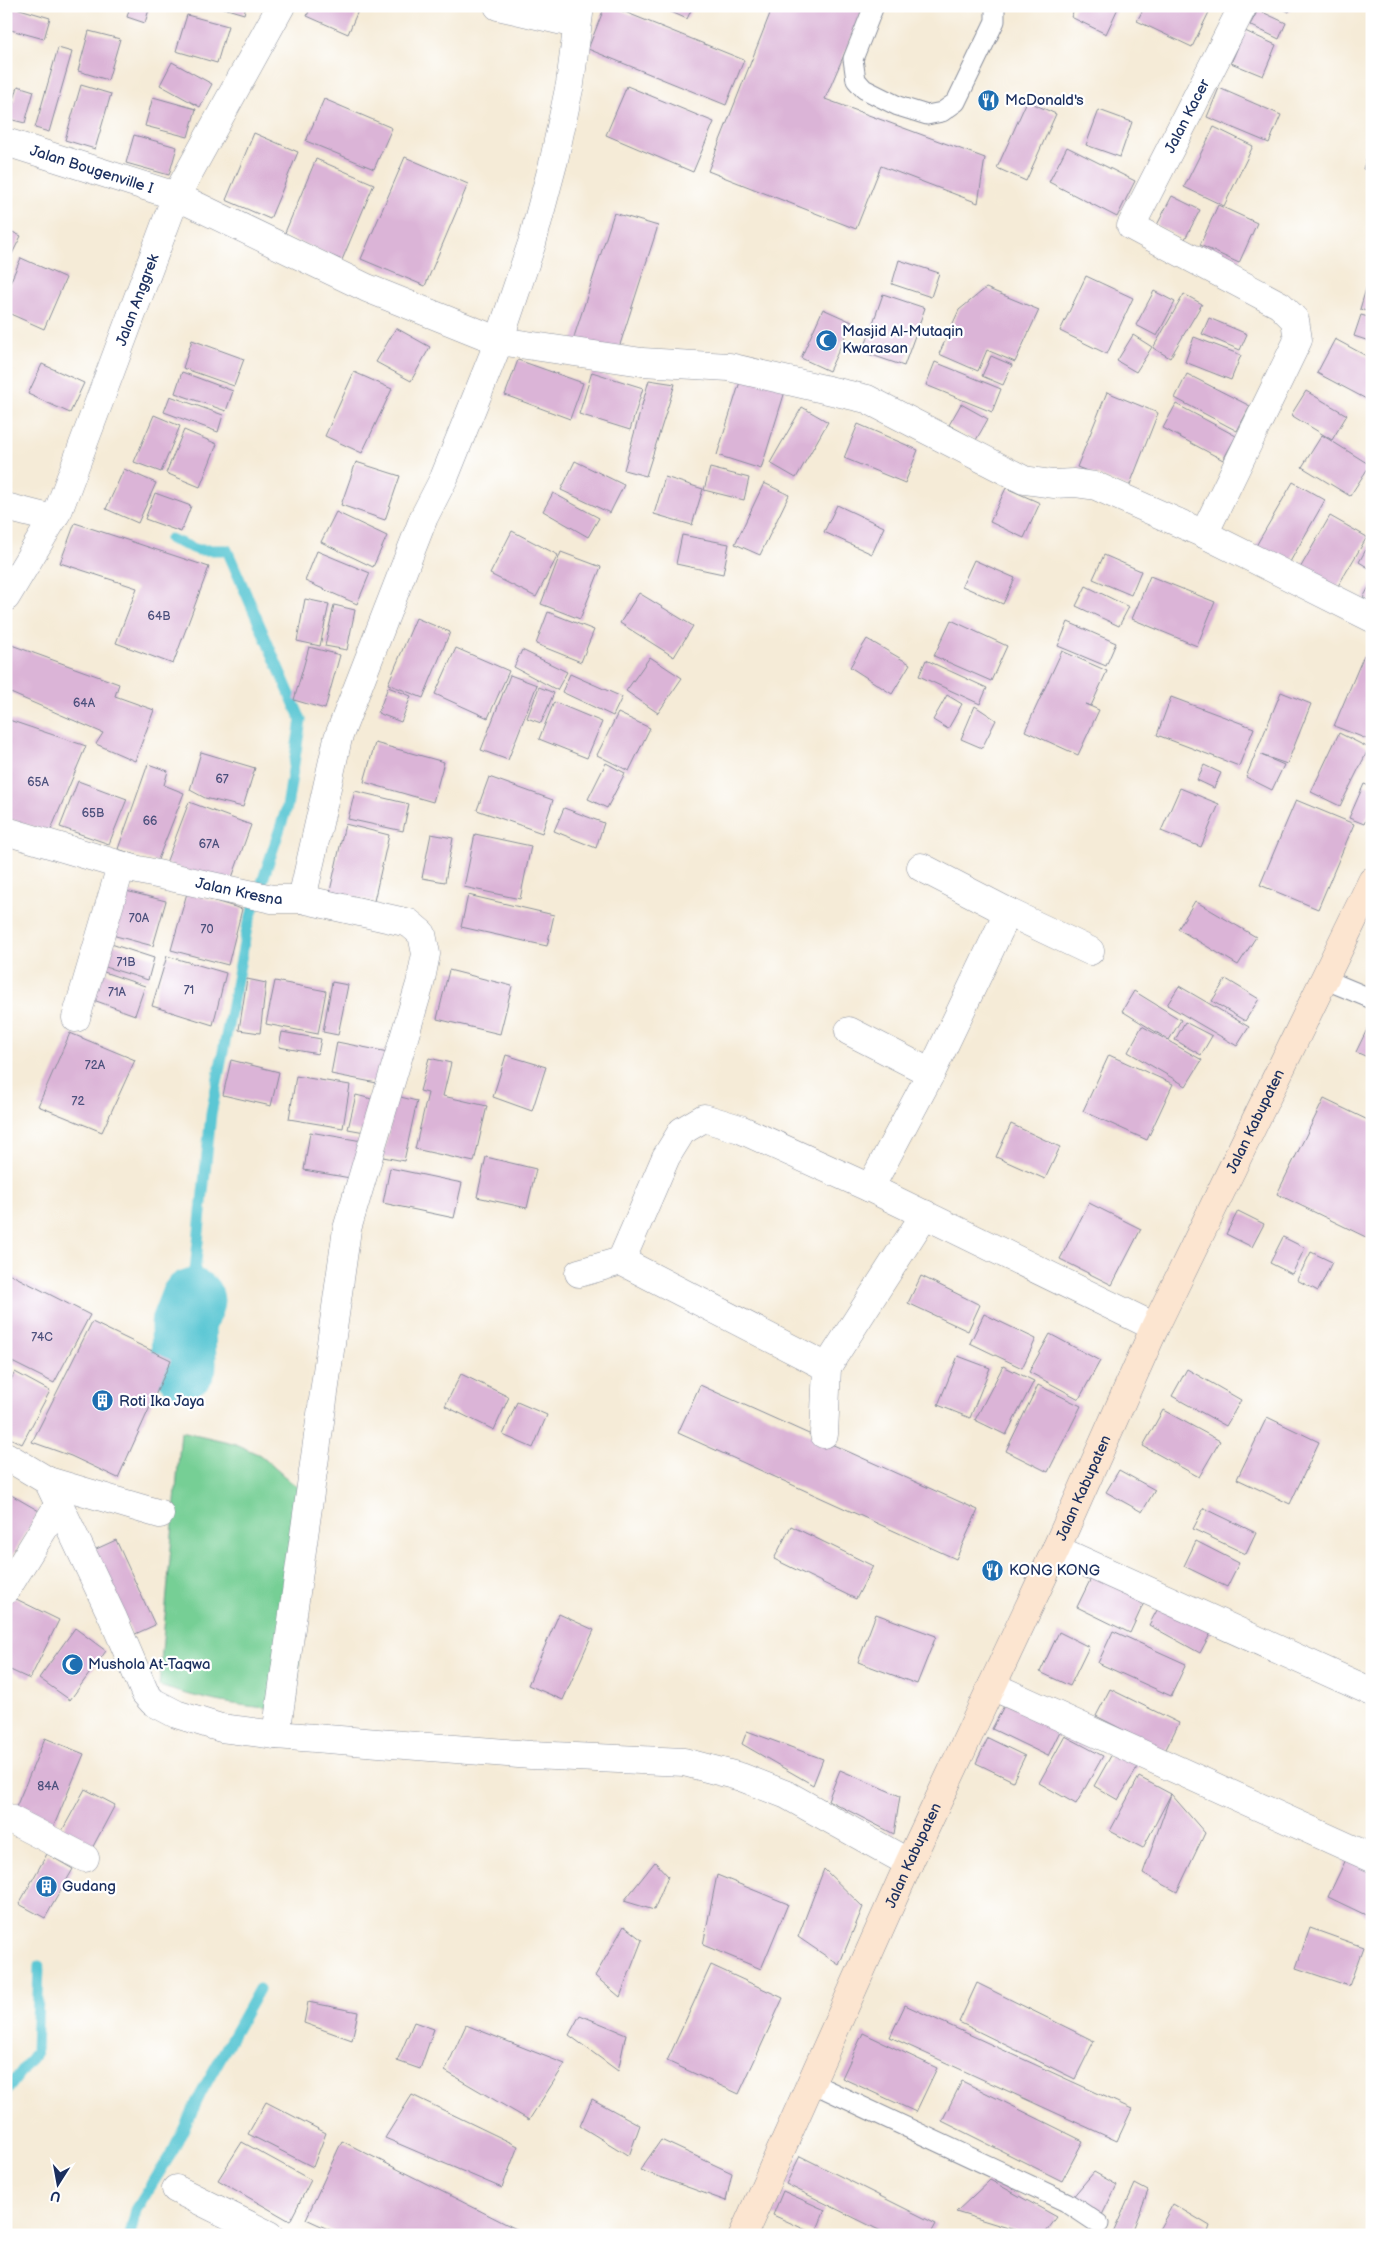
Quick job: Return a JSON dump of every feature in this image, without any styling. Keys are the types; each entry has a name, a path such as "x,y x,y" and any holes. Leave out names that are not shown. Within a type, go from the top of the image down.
{"main road":[{"name":"Jalan Kabupaten","path":"743,2235 909,1863 1056,1549 1155,1326 1372,881"}],"street":[{"name":"Jalan Anggrek","path":"6,597 60,506 176,196 280,6"},
{"path":"302,900 338,738 424,517 444,478 498,341 532,243 554,160 570,84 578,15 498,6"},
{"name":"Jalan Kacer","path":"1204,534 1298,340 1295,320 1280,304 1131,226 1243,6"},
{"name":"Jalan Bougenville I","path":"6,142 176,196 366,288 498,341 642,362 729,367 867,399 1024,480 1096,486 1204,534 1372,618"},
{"path":"6,507 60,506"},
{"name":"Jalan Kresna","path":"6,831 121,866 272,899 302,900 410,923 422,934 426,954 420,984 346,1229 276,1735"},
{"path":"76,1018 121,866"},
{"path":"921,867 1008,912 1090,951"},
{"path":"870,1188 931,1072 1008,912"},
{"path":"849,1031 931,1072"},
{"path":"621,1262 666,1157 682,1131 704,1118 740,1129 870,1188 1155,1326"},
{"path":"824,1434 827,1367 925,1214"},
{"path":"579,1273 621,1262 827,1367"},
{"path":"6,1456 54,1493 160,1514"},
{"path":"54,1493 113,1618 141,1684 165,1708 221,1728 276,1735 531,1754 684,1762 741,1777 787,1795 909,1863"},
{"path":"6,1590 54,1493"},
{"path":"1056,1549 1372,1692"},
{"path":"992,1686 1372,1858"},
{"path":"6,1817 86,1858"},
{"path":"176,2189 270,2235"}],"lane":[{"path":"874,6 853,59 856,80 864,89 898,106 927,115 942,112 956,102 994,21 995,6"},
{"path":"1324,979 1372,999"},
{"path":"812,2083 1066,2202 1099,2224"}],"green space":[{"path":"181,1431 233,1443 260,1455 291,1482 315,1499 295,1709 277,1709 226,1703 192,1696 159,1686"}],"building":[{"path":"130,6 150,6 145,23 127,17"},
{"path":"217,6 246,6 244,14"},
{"path":"311,6 360,6 348,34 307,16"},
{"path":"605,6 610,6 744,60 726,105 588,49"},
{"path":"658,6 693,6 687,19"},
{"path":"773,6 865,6 825,99 985,158 978,203 881,166 856,229 708,171"},
{"path":"1076,6 1119,6 1106,34 1071,17"},
{"path":"1145,6 1212,6 1192,47 1137,21"},
{"path":"1278,6 1292,6 1289,12"},
{"path":"13,7 50,18 44,39 7,29"},
{"path":"1258,10 1286,23 1279,39 1250,25"},
{"path":"187,15 228,26 217,63 176,51"},
{"path":"89,31 120,39 108,80 78,71"},
{"path":"1245,31 1276,45 1263,76 1231,63"},
{"path":"58,48 72,52 49,132 35,128"},
{"path":"172,62 212,84 200,107 160,85"},
{"path":"81,85 111,94 95,149 65,140"},
{"path":"18,86 34,91 25,123 9,119"},
{"path":"627,86 714,122 693,172 606,135"},
{"path":"1219,88 1281,115 1269,143 1207,117"},
{"path":"153,97 196,109 188,137 145,126"},
{"path":"324,99 392,128 374,169 306,141"},
{"path":"1027,101 1056,114 1026,181 997,168"},
{"path":"1099,110 1132,122 1120,157 1086,145"},
{"path":"1214,127 1253,146 1224,206 1184,187"},
{"path":"254,133 298,152 270,219 226,200"},
{"path":"134,135 177,147 169,175 126,163"},
{"path":"1067,147 1135,181 1117,217 1049,182"},
{"path":"1370,147 1372,148 1372,172 1363,169"},
{"path":"405,157 468,184 425,286 361,259"},
{"path":"316,159 374,184 342,260 284,235"},
{"path":"1172,196 1200,210 1185,239 1157,225"},
{"path":"1218,205 1257,223 1239,263 1200,245"},
{"path":"614,213 658,226 616,357 572,343"},
{"path":"6,229 21,236 9,260 6,258"},
{"path":"21,258 66,278 44,329 6,312 6,292"},
{"path":"899,260 939,273 931,297 892,284"},
{"path":"1372,272 1372,313 1360,309"},
{"path":"1086,276 1133,298 1107,354 1060,331"},
{"path":"986,288 1039,310 1015,362 987,350 978,371 939,354 959,310"},
{"path":"1154,291 1175,302 1157,336 1136,325"},
{"path":"883,294 925,308 904,366 863,352"},
{"path":"1184,294 1202,304 1170,358 1153,348"},
{"name":"Masjid Al-Mutaqin Kwarasan","path":"823,309 852,322 829,371 801,358"},
{"path":"1361,315 1372,318 1372,342 1354,336"},
{"path":"1209,318 1247,334 1240,350 1202,334"},
{"path":"396,328 430,347 411,381 376,362"},
{"path":"1133,335 1152,347 1136,372 1117,361"},
{"path":"1194,337 1241,355 1231,380 1185,362"},
{"path":"1335,339 1372,359 1372,402 1317,373"},
{"path":"192,340 244,359 234,386 183,368"},
{"path":"991,356 1012,365 1003,385 982,376"},
{"path":"518,360 583,383 570,419 505,395"},
{"path":"935,362 1001,389 992,412 926,385"},
{"path":"42,364 84,383 70,413 28,394"},
{"path":"182,372 233,391 226,411 175,393"},
{"path":"354,372 392,389 362,453 325,436"},
{"path":"592,372 643,388 630,430 579,414"},
{"path":"743,372 787,385 761,469 717,455"},
{"path":"1187,374 1250,406 1237,431 1175,398"},
{"path":"649,380 675,384 646,476 624,470"},
{"path":"1306,391 1347,415 1332,440 1291,415"},
{"path":"1107,392 1158,413 1129,487 1077,467"},
{"path":"170,396 223,415 218,432 164,412"},
{"path":"961,404 988,419 976,440 949,425"},
{"path":"1176,404 1236,436 1223,460 1163,428"},
{"path":"802,407 828,422 796,478 770,463"},
{"path":"154,415 180,426 161,472 134,462"},
{"path":"858,424 918,450 905,483 844,458"},
{"path":"184,430 217,444 200,487 166,473"},
{"path":"1322,435 1370,465 1350,496 1302,467"},
{"path":"575,461 624,485 610,513 561,490"},
{"path":"356,462 400,476 385,520 341,505"},
{"path":"710,468 749,478 744,500 704,490"},
{"path":"124,469 156,483 138,523 106,509"},
{"path":"665,477 703,489 692,525 654,514"},
{"path":"1293,482 1325,500 1286,569 1253,551"},
{"path":"764,483 789,495 760,555 735,544"},
{"path":"1006,488 1040,503 1024,538 990,522"},
{"path":"155,493 191,506 181,532 145,519"},
{"path":"553,493 599,518 588,537 543,511"},
{"path":"837,505 884,527 872,554 824,532"},
{"path":"336,512 387,536 373,567 321,542"},
{"path":"1330,516 1367,537 1335,591 1299,570"},
{"path":"75,523 209,567 173,664 116,643 137,588 60,563"},
{"path":"512,531 558,555 536,597 490,574"},
{"path":"682,535 729,544 723,574 676,564"},
{"path":"1372,539 1372,570 1359,562"},
{"path":"317,551 370,573 357,604 305,581"},
{"path":"561,552 601,567 580,619 541,604"},
{"path":"1104,555 1141,571 1131,595 1093,579"},
{"path":"974,560 1015,578 1003,604 962,586"},
{"path":"1150,576 1215,602 1197,646 1132,619"},
{"path":"1372,581 1372,602 1363,598"},
{"path":"1086,586 1129,607 1119,626 1076,606"},
{"path":"639,593 693,626 674,657 620,623"},
{"path":"305,599 329,604 320,646 297,641"},
{"path":"334,605 355,610 347,650 325,646"},
{"path":"548,612 594,630 581,662 536,644"},
{"path":"416,618 450,632 423,698 388,684"},
{"path":"951,620 1007,646 991,681 934,656"},
{"path":"1068,622 1116,643 1106,666 1058,646"},
{"path":"867,639 910,664 892,694 850,667"},
{"path":"6,643 119,684 115,696 154,710 135,761 96,744 103,733 6,691"},
{"path":"309,647 340,655 325,709 294,700"},
{"path":"456,648 509,671 488,718 435,694"},
{"path":"522,650 567,672 557,690 514,667"},
{"path":"1062,651 1107,671 1091,706 1085,704 1099,710 1078,755 1025,731"},
{"path":"1364,655 1372,658 1372,741 1334,726"},
{"path":"650,657 682,678 658,713 626,691"},
{"path":"926,660 987,688 980,704 919,676"},
{"path":"570,674 622,697 613,716 562,692"},
{"path":"510,675 537,685 508,760 481,750"},
{"path":"388,687 411,696 401,722 378,713"},
{"path":"539,687 554,693 541,723 527,718"},
{"path":"1281,692 1311,704 1287,764 1261,755 1284,765 1272,790 1246,777"},
{"path":"947,695 962,704 948,729 933,720"},
{"path":"1171,697 1254,728 1239,766 1157,735"},
{"path":"554,702 602,722 587,758 539,739"},
{"path":"975,706 996,720 982,748 961,739"},
{"path":"618,713 650,728 629,771 597,755"},
{"path":"6,719 86,746 50,832 6,818"},
{"path":"1339,733 1369,748 1340,806 1311,792"},
{"path":"375,743 444,762 433,802 364,782"},
{"path":"201,752 255,768 243,807 205,798 190,790"},
{"path":"606,763 625,773 607,808 588,799"},
{"path":"148,764 168,771 164,785 184,793 157,862 118,849"},
{"path":"1204,765 1221,773 1214,788 1197,780"},
{"path":"489,777 553,800 542,833 477,810"},
{"path":"78,781 127,799 109,844 60,827"},
{"path":"1364,784 1372,787 1372,807 1364,824 1349,818"},
{"path":"1180,788 1219,804 1201,847 1161,831"},
{"path":"355,791 409,804 403,831 348,819"},
{"path":"1296,800 1354,824 1318,909 1260,885"},
{"path":"189,802 251,825 229,886 166,863"},
{"path":"564,808 604,823 596,848 554,831"},
{"path":"345,824 389,835 374,901 330,891"},
{"path":"431,834 453,838 445,882 422,878"},
{"path":"475,834 531,846 520,899 464,887"},
{"path":"126,891 166,901 153,946 112,935"},
{"path":"187,893 242,909 228,965 171,950"},
{"path":"468,895 554,915 547,946 461,927"},
{"path":"1195,901 1256,937 1238,965 1178,929"},
{"path":"105,942 154,958 148,980 99,965"},
{"path":"167,956 226,973 213,1025 152,1006"},
{"path":"98,970 145,986 135,1015 88,998"},
{"path":"449,970 512,986 500,1034 437,1019"},
{"path":"247,979 266,983 260,1033 239,1030"},
{"path":"1226,979 1259,999 1245,1021 1212,1001"},
{"path":"275,981 326,991 318,1034 266,1024"},
{"path":"332,982 348,985 338,1035 323,1032"},
{"path":"1179,986 1249,1027 1237,1046 1167,1005"},
{"path":"1134,991 1181,1020 1169,1040 1122,1011"},
{"path":"1372,1019 1372,1059 1356,1052"},
{"path":"1185,1022 1212,1036 1201,1055 1175,1040"},
{"path":"1142,1026 1202,1060 1186,1086 1128,1052"},
{"path":"282,1032 321,1039 318,1054 279,1047"},
{"path":"70,1033 135,1060 102,1132 38,1106"},
{"path":"337,1042 388,1052 382,1084 331,1074"},
{"path":"506,1055 546,1067 532,1111 493,1097"},
{"path":"1109,1055 1173,1084 1147,1140 1083,1111"},
{"path":"429,1058 451,1063 443,1096 487,1106 474,1162 415,1149 428,1093 420,1091"},
{"path":"231,1060 279,1072 271,1106 223,1095"},
{"path":"296,1076 350,1085 343,1128 289,1119"},
{"path":"356,1095 372,1099 365,1132 348,1129"},
{"path":"396,1096 417,1101 404,1161 383,1157"},
{"path":"1324,1099 1372,1122 1372,1240 1277,1194"},
{"path":"1011,1124 1060,1147 1045,1179 996,1157"},
{"path":"310,1132 362,1141 356,1179 304,1170"},
{"path":"486,1157 536,1169 527,1208 477,1197"},
{"path":"390,1168 462,1183 454,1218 383,1203"},
{"path":"1089,1203 1141,1229 1112,1285 1060,1259"},
{"path":"1238,1211 1264,1224 1252,1247 1226,1234"},
{"path":"1283,1237 1305,1248 1292,1274 1270,1263"},
{"path":"1311,1252 1332,1262 1318,1291 1297,1280"},
{"path":"8,1273 90,1315 54,1383 6,1359 6,1276"},
{"path":"921,1276 980,1305 968,1331 908,1303"},
{"path":"984,1314 1036,1339 1022,1368 970,1343"},
{"name":"Roti Ika Jaya","path":"92,1322 171,1360 118,1478 71,1456 32,1442"},
{"path":"1050,1334 1100,1361 1079,1399 1029,1372"},
{"path":"958,1356 990,1368 970,1418 938,1405"},
{"path":"1003,1366 1034,1381 1006,1435 975,1420"},
{"path":"1187,1369 1241,1400 1226,1426 1172,1396"},
{"path":"15,1372 50,1391 22,1444 6,1436 6,1389"},
{"path":"461,1374 509,1397 494,1430 445,1406"},
{"path":"700,1385 978,1510 956,1559 678,1433"},
{"path":"1038,1385 1081,1406 1048,1472 1006,1451"},
{"path":"517,1402 547,1415 533,1448 503,1435"},
{"path":"1163,1410 1220,1441 1199,1477 1143,1446"},
{"path":"1267,1417 1319,1442 1290,1504 1237,1479"},
{"path":"1119,1470 1155,1490 1142,1512 1106,1492"},
{"path":"6,1492 39,1511 7,1564 6,1563"},
{"path":"1204,1508 1256,1533 1246,1554 1193,1529"},
{"path":"791,1526 873,1566 856,1599 774,1559"},
{"path":"116,1540 155,1625 133,1635 94,1550"},
{"path":"1196,1541 1239,1563 1227,1587 1184,1566"},
{"path":"1095,1570 1147,1596 1130,1633 1077,1607"},
{"path":"6,1594 59,1620 30,1679 6,1668"},
{"path":"1162,1601 1213,1629 1200,1653 1149,1625"},
{"path":"559,1614 594,1630 563,1700 528,1685"},
{"path":"876,1614 936,1636 917,1684 858,1662"},
{"name":"Mushola At-Taqwa","path":"75,1628 106,1651 70,1700 39,1678"},
{"path":"1113,1631 1186,1664 1171,1696 1098,1663"},
{"path":"1059,1632 1089,1647 1070,1686 1040,1672"},
{"path":"1110,1689 1179,1723 1165,1751 1096,1716"},
{"path":"1006,1702 1061,1729 1048,1756 992,1729"},
{"path":"747,1731 823,1759 813,1785 742,1744"},
{"path":"1065,1736 1103,1756 1076,1804 1039,1783"},
{"path":"45,1738 84,1754 50,1835 11,1819"},
{"path":"988,1738 1025,1756 1013,1781 976,1763"},
{"path":"1116,1747 1141,1762 1118,1800 1094,1786"},
{"path":"840,1770 900,1796 894,1834 828,1800"},
{"path":"1139,1777 1171,1794 1143,1848 1110,1831"},
{"path":"85,1789 115,1805 88,1856 57,1840"},
{"path":"1171,1794 1205,1833 1177,1892 1143,1873"},
{"path":"1350,1851 1372,1861 1372,1918 1328,1897"},
{"name":"Gudang","path":"47,1854 73,1869 45,1918 19,1904"},
{"path":"655,1862 668,1876 654,1910 624,1901"},
{"path":"824,1869 863,1907 839,1965 798,1937"},
{"path":"717,1875 788,1904 761,1969 703,1945"},
{"path":"624,1926 642,1940 620,1997 595,1976"},
{"path":"1310,1928 1363,1947 1349,1986 1296,1968"},
{"path":"711,1965 783,1998 739,2094 667,2061"},
{"path":"977,1983 1094,2041 1075,2079 959,2022"},
{"path":"308,2002 358,2012 352,2040 304,2023"},
{"path":"905,2005 1132,2109 1117,2141 890,2037"},
{"path":"580,2015 626,2034 618,2071 569,2035"},
{"path":"414,2022 434,2029 420,2069 397,2061"},
{"path":"466,2025 565,2064 529,2120 445,2071"},
{"path":"863,2033 937,2068 916,2112 842,2078"},
{"path":"962,2081 1083,2141 1062,2181 942,2121"},
{"path":"412,2095 518,2146 502,2188 385,2138"},
{"path":"592,2099 640,2125 629,2156 580,2126"},
{"path":"266,2102 326,2133 313,2167 248,2134"},
{"path":"661,2140 732,2173 726,2201 640,2170"},
{"path":"342,2141 528,2235 341,2235 306,2219"},
{"path":"242,2142 311,2180 290,2221 218,2180"},
{"path":"800,2156 936,2224 930,2235 889,2235 786,2184"},
{"path":"1094,2172 1117,2185 1099,2221 1071,2199"},
{"path":"990,2180 1057,2217 1044,2235 1031,2235 956,2212"},
{"path":"1135,2184 1148,2191 1131,2235 1113,2233"},
{"path":"783,2191 825,2210 815,2234 773,2215"},
{"path":"1173,2204 1210,2226 1207,2235 1156,2235"}],"waterway":[{"path":"170,539 198,550 227,550 301,720 287,807 247,928 211,1114 192,1301"},
{"path":"184,1365 183,1324 192,1301"},
{"path":"6,2092 36,2052 39,1966"},
{"path":"130,2235 136,2210 174,2149 201,2093 259,1989"}],"place":[{"name":"McDonald's","path":"989,100"},
{"name":"Masjid Al-Mutaqin Kwarasan","path":"826,340"},
{"name":"Roti Ika Jaya","path":"103,1401"},
{"name":"KONG KONG","path":"993,1570"},
{"name":"Mushola At-Taqwa","path":"72,1664"},
{"name":"Gudang","path":"46,1886"}]}
